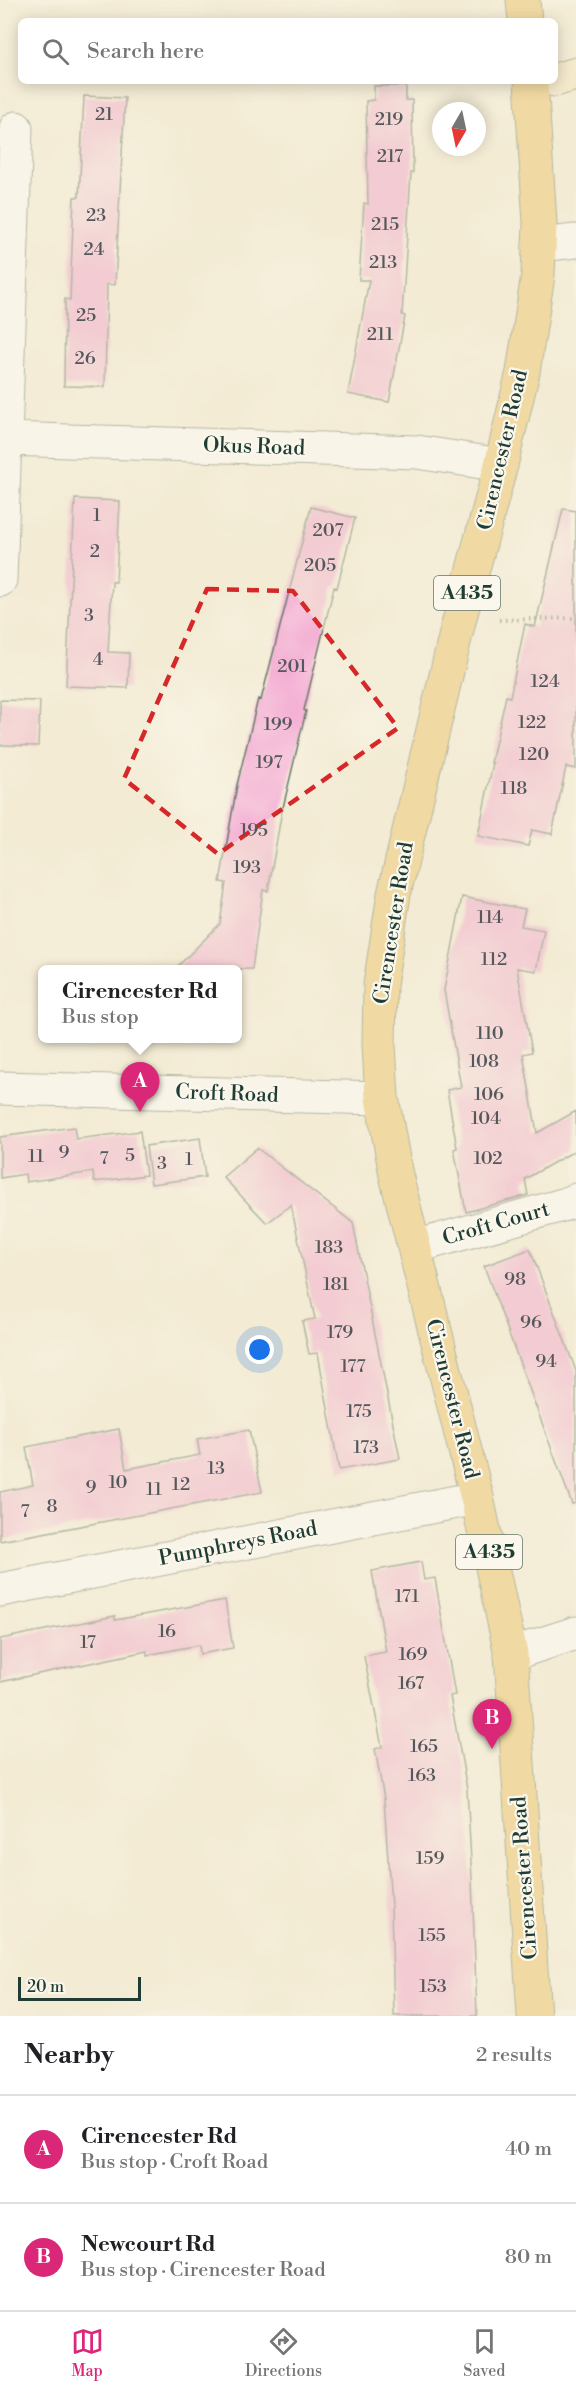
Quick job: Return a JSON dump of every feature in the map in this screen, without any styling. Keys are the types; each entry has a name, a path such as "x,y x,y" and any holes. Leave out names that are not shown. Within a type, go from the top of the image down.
{"main road":[{"path":"523,0 525,18"},
{"name":"Cirencester Road","path":"534,2016 511,1654 477,1498 396,1175 382,1098 379,1045 380,985 414,804 523,372 538,275 542,84"}],"street":[{"path":"558,78 576,74"},
{"path":"0,580 16,128"},
{"path":"539,245 576,241"},
{"name":"Okus Road","path":"6,439 417,452 501,465"},
{"name":"Croft Road","path":"0,1088 382,1098"},
{"name":"Croft Court","path":"415,1247 576,1200"},
{"name":"Pumphreys Road","path":"0,1590 477,1498"},
{"path":"511,1654 576,1633"}],"path":[{"path":"459,621 576,618"}],"highlighted area":[{"path":"207,589 293,591 398,728 218,854 124,779"}],"building":[{"path":"374,86 406,86 406,100 412,100 413,173 411,173 402,315 405,316 389,402 348,394 369,280 359,280 364,203 368,204 366,101 374,100"},
{"path":"84,96 125,98 115,285 107,284 105,387 64,386 65,299 70,300 74,197 79,197"},
{"path":"75,499 120,501 116,582 112,582 108,652 129,653 128,688 66,686"},
{"path":"311,507 355,518 337,588 334,587 304,710 306,711 281,816 268,891 263,890 252,969 242,969 242,965 179,965 220,924 226,883 220,882 237,785 258,699 261,700"},
{"path":"563,509 576,511 576,769 566,767 552,834 532,830 528,846 478,836 506,696 510,697 525,624 535,627"},
{"path":"0,700 40,701 38,746 0,745"},
{"path":"462,897 525,909 521,926 544,930 536,971 517,968 532,1052 523,1054 537,1133 576,1111 576,1150 525,1179 528,1195 466,1212 454,1149 457,1148 447,1090 461,1087 444,990"},
{"path":"74,1127 76,1139 140,1131 146,1175 94,1182 93,1172 26,1182 25,1174 0,1178 0,1137"},
{"path":"200,1138 205,1177 151,1184 146,1146"},
{"path":"257,1148 353,1223 400,1459 339,1470 318,1353 309,1354 302,1321 315,1319 291,1205 267,1223 223,1177"},
{"path":"530,1249 576,1371 576,1503 572,1504 484,1266"},
{"path":"119,1429 126,1469 200,1455 197,1439 249,1430 262,1492 0,1541 0,1492 33,1485 26,1447"},
{"path":"421,1562 424,1580 435,1578 455,1695 450,1696 467,1789 477,2016 394,2016 391,1906 384,1799 375,1749 382,1747 364,1656 386,1652 372,1571"},
{"path":"225,1600 233,1648 200,1654 199,1645 147,1655 147,1651 0,1682 0,1639 115,1616 115,1620"}],"place":[{"name":"Cirencester Rd","path":"140,1112"},
{"name":"Newcourt Rd","path":"492,1749"}]}
